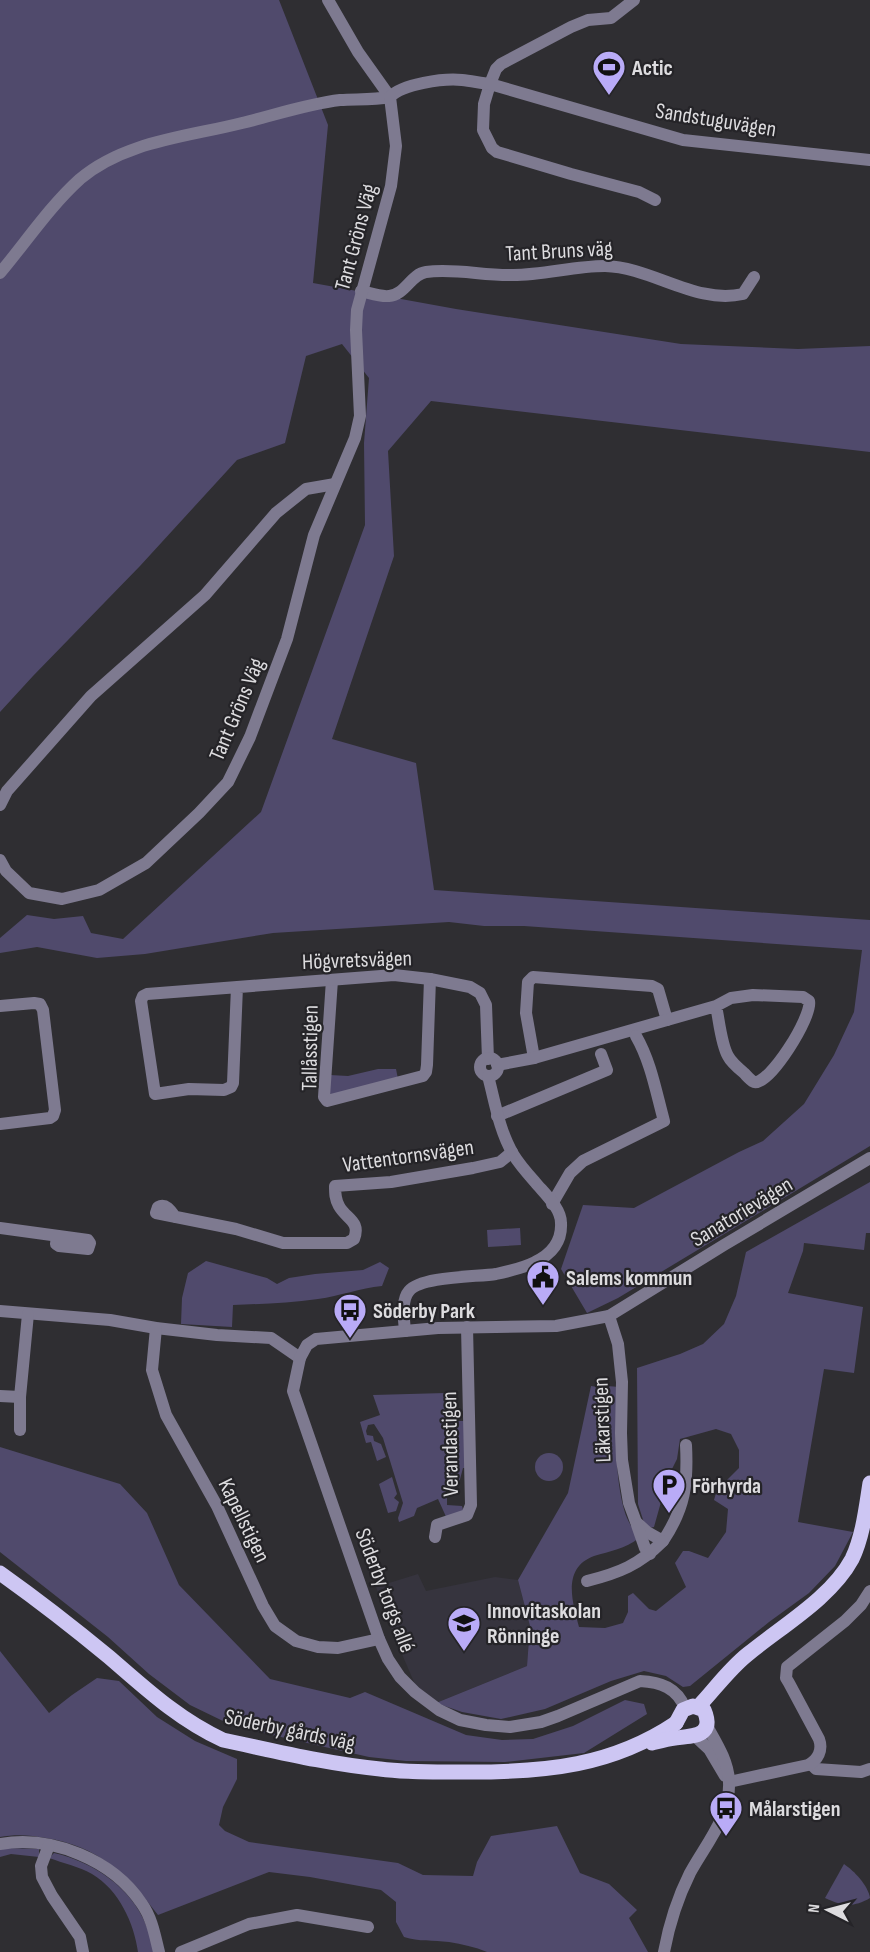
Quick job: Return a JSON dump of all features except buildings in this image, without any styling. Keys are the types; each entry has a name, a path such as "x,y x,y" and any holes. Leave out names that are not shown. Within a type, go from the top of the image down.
{"main road":[{"path":"692,1722 722,1691 748,1654 829,1589 847,1567 860,1538 870,1483"},
{"name":"Söderby gårds väg","path":"0,1574 43,1604 170,1710 223,1740 346,1765 408,1772 530,1771 600,1760 623,1751 668,1739 692,1722"}],"street":[{"path":"0,273 57,203 81,179 112,157 135,148 305,107 340,100 390,97 358,52 328,0"},
{"path":"634,0 611,18 588,20 571,27 501,64 496,69 484,104 483,130 487,142 497,152 639,192 655,200"},
{"name":"Sandstuguvägen","path":"390,97 395,91 424,83 451,80 490,84 683,140 870,160"},
{"name":"Tant Gröns Väg","path":"0,860 6,871 29,893 62,899 99,890 146,863 228,782 250,737 287,639 314,535 355,438 360,417 357,310 391,186 396,146 390,97"},
{"name":"Tant Bruns väg","path":"362,291 381,296 395,294 423,272 446,270 514,275 604,266 645,273 697,291 736,296 743,294 754,277"},
{"path":"0,805 7,791 91,696 205,595 276,513 306,489 335,484"},
{"name":"Högvretsvägen","path":"237,987 231,1087 224,1090 189,1089 155,1094 141,1001 143,996 237,987 394,975 470,987 482,995 486,1005 493,1062"},
{"path":"534,1058 526,1013 528,981 533,977 652,986 658,989 667,1020"},
{"name":"Tallåsstigen","path":"332,980 324,1097 327,1101 423,1076 427,1065 430,979"},
{"path":"497,1116 488,1076 482,1073 480,1066 482,1063 534,1058 716,1006 730,998 753,995 803,997 809,1001 810,1006 806,1020 782,1059 762,1081 756,1082 751,1080 727,1055 716,1006"},
{"path":"0,1006 40,1004 43,1010 55,1110 50,1118 0,1124"},
{"path":"552,1204 570,1173 583,1161 663,1121 649,1067 636,1036"},
{"name":"Vattentornsvägen","path":"405,1331 404,1302 409,1290 414,1286 441,1279 494,1274 522,1268 547,1256 553,1250 561,1235 560,1215 512,1152 497,1116 607,1070 601,1054"},
{"name":"Vattentornsvägen","path":"175,1217 236,1229 283,1243 347,1243 354,1239 357,1231 339,1207 335,1186 391,1182 473,1168 500,1162 512,1152"},
{"name":"Sanatorievägen","path":"300,1358 307,1345 316,1339 405,1331 556,1326 609,1316 870,1158"},
{"path":"0,1228 57,1236"},
{"path":"0,1311 110,1320 217,1335 271,1338 300,1358"},
{"path":"20,1430 20,1397 28,1314"},
{"name":"Läkarstigen","path":"609,1316 618,1344 621,1372 621,1433 625,1481 629,1503 645,1548 650,1554"},
{"name":"Kapellstigen","path":"156,1328 152,1370 166,1415 217,1506 263,1606 275,1626 296,1641 318,1647 338,1648 379,1639"},
{"name":"Verandastigen","path":"435,1537 437,1525 467,1515 471,1505 467,1328"},
{"name":"Söderby torgs allé","path":"300,1358 293,1391 379,1639 400,1677 415,1692 439,1710 460,1720 473,1724 510,1727 541,1722 627,1685 640,1681 654,1682 672,1700 677,1709 692,1722 729,1782"},
{"path":"0,1396 20,1397"},
{"path":"587,1581 612,1575 630,1567 650,1554 663,1541 673,1526 684,1500 687,1445"},
{"path":"636,1522 647,1532 663,1541"},
{"path":"664,1952 667,1935 682,1892 726,1808 729,1782 811,1764 817,1758 821,1745 786,1678 788,1667 845,1621 870,1592"},
{"path":"811,1764 816,1769 861,1772 870,1769"},
{"path":"0,1844 31,1842 49,1845 89,1858 122,1881 143,1904 153,1928 159,1952"},
{"path":"49,1845 42,1866 42,1877 80,1937 82,1952"},
{"path":"181,1952 249,1924 297,1915 368,1927"}],"shaded area":[{"path":"0,0 279,0 328,125 313,283 456,309 681,344 798,349 870,346 870,452 431,401 388,451 394,556 332,739 416,763 434,890 870,920 870,1146 618,1298 587,1313 561,1269 583,1205 634,1208 763,1141 804,1104 834,1055 854,1012 862,950 449,922 273,933 145,954 97,958 37,947 0,953 0,938 27,915 54,919 83,916 91,933 123,939 261,812 365,525 364,443 369,378 342,344 306,356 285,443 237,460 140,566 0,712"},
{"path":"378,1069 396,1069 398,1079 334,1097 328,1092 330,1075 348,1076"},
{"path":"870,1182 870,1233 866,1233 864,1250 804,1243 788,1293 863,1307 854,1373 824,1369 798,1522 853,1532 835,1566 809,1593 690,1686 683,1687 666,1676 644,1671 611,1681 545,1709 501,1719 462,1712 436,1703 527,1666 530,1626 518,1580 568,1493 591,1386 618,1387 616,1436 620,1488 627,1518 639,1538 623,1547 594,1556 577,1568 573,1577 572,1596 579,1627 605,1628 623,1623 628,1612 628,1596 633,1593 649,1609 656,1611 686,1587 675,1563 683,1551 708,1558 726,1532 728,1509 714,1500 717,1490 739,1468 739,1450 731,1434 716,1429 680,1439 677,1459 668,1477 654,1527 645,1526 638,1504 637,1368 703,1344 724,1324 736,1296 746,1252"},
{"path":"520,1228 521,1245 488,1247 487,1230"},
{"path":"206,1261 267,1278 277,1284 289,1278 363,1270 380,1262 389,1268 382,1286 318,1299 233,1305 232,1327 181,1324 182,1298 188,1273"},
{"path":"445,1393 446,1421 469,1421 471,1468 463,1468 459,1483 447,1483 447,1505 462,1506 466,1520 448,1521 438,1499 417,1508 414,1516 399,1522 398,1518 403,1503 383,1438 374,1424 368,1425 367,1435 373,1436 374,1441 381,1444 386,1457 377,1461 371,1442 366,1443 360,1422 380,1415 373,1395"},
{"path":"0,1447 120,1484 147,1513 179,1585 270,1679 350,1698 365,1692 466,1735 502,1740 533,1739 573,1726 625,1700 644,1704 647,1714 584,1753 505,1762 406,1761 369,1757 259,1732 223,1721 190,1705 149,1674 108,1637 0,1552"},
{"path":"549,1453 559,1457 563,1467 559,1477 549,1481 539,1477 535,1467 539,1457"},
{"path":"392,1477 397,1494 394,1498 399,1502 396,1511 388,1513 379,1484"},
{"name":"Innovitaskolan Rönninge","path":"418,1574 426,1591 495,1577 518,1580 530,1626 527,1666 436,1703 417,1689 376,1587"},
{"path":"0,1651 49,1713 97,1678 119,1681 157,1717 195,1741 237,1759 237,1779 223,1807 219,1825 225,1831 249,1842 398,1863 423,1875 473,1876 477,1862 491,1836 557,1826 580,1873 609,1884 637,1910 629,1918 648,1952 487,1952 443,1941 410,1939 404,1937 396,1922 396,1902 381,1890 269,1872 158,1915 123,1875 96,1855 65,1842 35,1836 0,1837"},
{"path":"6,1848 39,1849 39,1857 11,1854 0,1857 0,1850"},
{"path":"54,1853 83,1863 121,1888 139,1911 155,1952 138,1952 133,1930 124,1908 102,1881 77,1867 49,1858"},
{"path":"844,1864 860,1879 870,1898 848,1905 825,1898"}],"place":[{"name":"Actic","path":"609,96"},
{"name":"Salems kommun","path":"543,1306"},
{"name":"Söderby Park","path":"350,1339"},
{"name":"Förhyrda","path":"669,1514"},
{"name":"Innovitaskolan Rönninge","path":"464,1652"},
{"name":"Målarstigen","path":"726,1837"}]}
